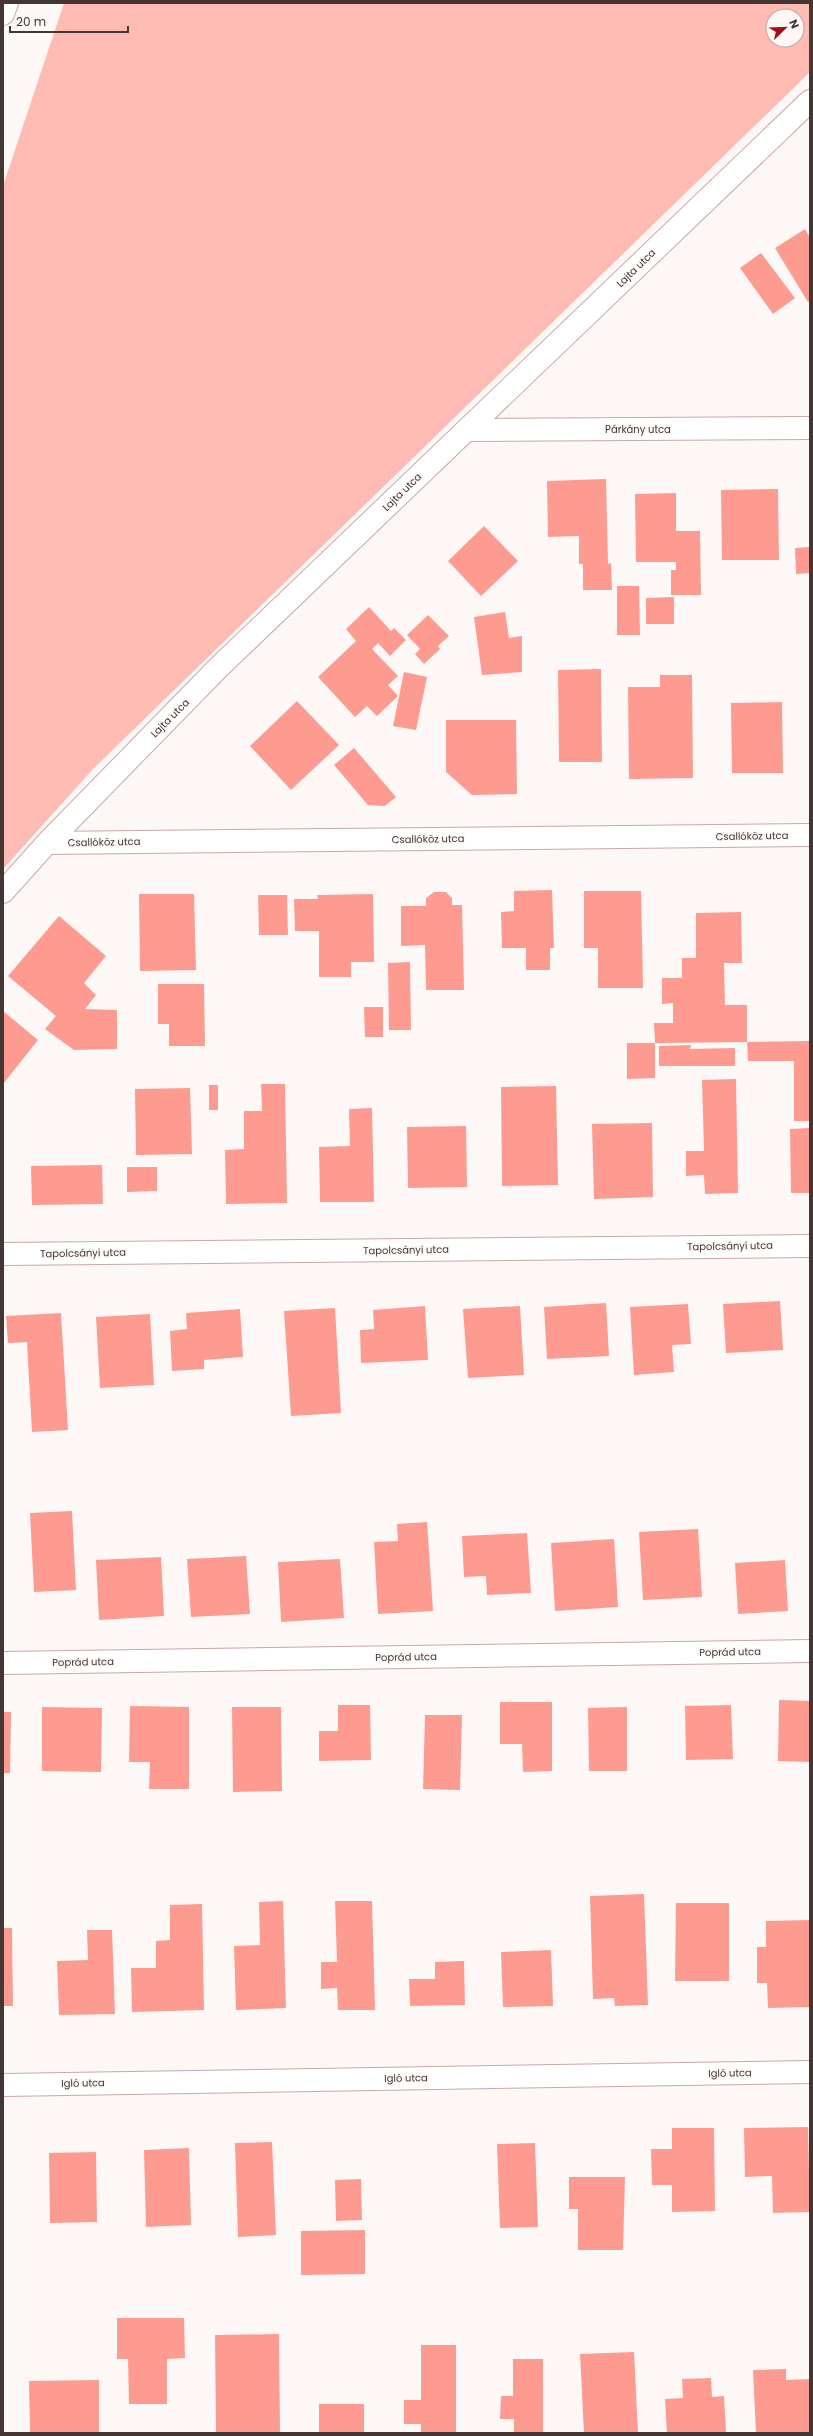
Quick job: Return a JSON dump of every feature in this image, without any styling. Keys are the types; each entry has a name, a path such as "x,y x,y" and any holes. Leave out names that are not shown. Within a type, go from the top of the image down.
{"street":[{"path":"3,14 7,3"},
{"name":"Lajta utca","path":"3,892 47,843 218,668 810,101"},
{"name":"Párkány utca","path":"467,430 810,428"},
{"name":"Csallóköz utca","path":"47,843 810,835"},
{"name":"Tapolcsányi utca","path":"3,1254 810,1246"},
{"name":"Poprád utca","path":"3,1663 810,1651"},
{"name":"Igló utca","path":"3,2085 810,2072"}],"shaded area":[{"path":"64,3 810,3 810,72 93,769 3,869 3,186"}],"building":[{"path":"805,229 810,238 810,300 808,302 775,248"},
{"path":"761,253 795,298 773,314 740,268"},
{"path":"606,479 608,564 611,563 612,590 583,590 583,564 579,564 579,536 548,537 547,481"},
{"path":"778,489 779,560 722,560 721,490"},
{"path":"676,493 676,531 700,531 701,595 671,595 671,570 676,570 676,562 636,562 635,494"},
{"path":"484,526 518,561 481,596 448,561"},
{"path":"810,547 810,573 796,574 795,548"},
{"path":"617,586 639,586 640,635 617,635"},
{"path":"674,597 674,624 646,624 646,598"},
{"path":"369,607 391,631 394,628 406,640 390,656 378,643 372,649 398,676 388,685 398,696 377,716 367,706 355,717 318,677 356,641 346,629"},
{"path":"505,612 509,638 522,636 522,672 482,675 474,617"},
{"path":"428,615 449,636 438,646 440,649 424,664 415,654 420,649 407,635"},
{"path":"601,669 602,762 559,762 558,670"},
{"path":"404,672 427,677 416,730 393,726"},
{"path":"660,675 692,675 693,778 629,779 628,687 660,687"},
{"path":"297,701 339,745 291,790 250,746"},
{"path":"782,702 783,773 732,773 731,703"},
{"path":"446,720 516,720 517,794 472,795 446,772"},
{"path":"354,748 396,797 385,806 368,805 334,765"},
{"path":"552,890 554,948 550,948 550,970 526,970 526,948 502,948 501,912 514,911 514,891"},
{"path":"584,891 641,891 643,988 598,988 598,948 584,948"},
{"path":"434,892 446,892 452,898 452,905 462,905 464,990 426,990 425,945 401,946 401,906 426,906 426,898"},
{"path":"139,894 194,894 196,970 140,971"},
{"path":"373,894 374,962 351,962 351,977 319,977 319,931 295,931 294,899 318,899 317,895"},
{"path":"258,895 287,895 288,935 259,935"},
{"path":"741,912 742,963 724,963 725,1005 747,1005 747,1042 655,1043 654,1023 673,1023 673,1003 662,1004 662,978 682,978 682,958 696,958 696,913"},
{"path":"59,916 106,956 84,983 96,995 85,1009 117,1010 117,1049 74,1050 45,1029 56,1016 8,976"},
{"path":"410,962 411,1030 389,1030 388,963"},
{"path":"158,984 204,984 205,1046 169,1046 169,1024 158,1024"},
{"path":"364,1007 383,1007 383,1037 365,1037"},
{"path":"3,1011 38,1040 3,1084"},
{"path":"810,1041 809,1121 794,1121 794,1061 748,1061 747,1042"},
{"path":"627,1043 655,1043 655,1078 627,1079"},
{"path":"691,1045 690,1049 735,1048 735,1066 659,1066 659,1046"},
{"path":"736,1079 738,1193 705,1194 704,1175 686,1176 686,1151 704,1151 702,1080"},
{"path":"261,1084 285,1084 287,1203 226,1204 225,1150 244,1149 244,1111 262,1111"},
{"path":"209,1085 218,1085 218,1110 209,1110"},
{"path":"556,1086 558,1185 502,1186 501,1087"},
{"path":"190,1088 192,1154 136,1155 135,1089"},
{"path":"372,1108 374,1202 320,1202 319,1147 350,1146 349,1109"},
{"path":"652,1123 653,1197 594,1199 592,1124"},
{"path":"466,1126 467,1187 408,1188 407,1127"},
{"path":"810,1128 810,1193 791,1193 790,1129"},
{"path":"102,1165 103,1204 32,1205 31,1166"},
{"path":"127,1167 157,1167 157,1191 127,1192"},
{"path":"780,1301 783,1350 726,1353 723,1304"},
{"path":"606,1303 609,1356 547,1359 544,1307"},
{"path":"688,1304 691,1344 672,1345 674,1372 634,1375 630,1307"},
{"path":"425,1306 428,1360 361,1363 360,1330 374,1329 373,1310"},
{"path":"520,1306 524,1375 468,1378 463,1309"},
{"path":"335,1308 341,1413 291,1416 284,1311"},
{"path":"240,1309 243,1357 204,1360 204,1369 172,1371 170,1331 187,1329 186,1313"},
{"path":"61,1313 68,1430 32,1432 27,1342 8,1343 6,1316"},
{"path":"150,1314 154,1385 100,1388 96,1317"},
{"path":"72,1511 76,1590 34,1592 30,1513"},
{"path":"427,1522 433,1611 378,1614 374,1542 398,1541 397,1524"},
{"path":"698,1529 702,1597 643,1600 639,1532"},
{"path":"527,1533 531,1593 487,1595 486,1576 464,1577 462,1536"},
{"path":"614,1539 618,1607 555,1611 551,1543"},
{"path":"246,1556 250,1614 191,1617 187,1559"},
{"path":"161,1557 164,1616 99,1620 96,1560"},
{"path":"340,1559 344,1618 281,1622 278,1562"},
{"path":"785,1560 788,1611 738,1614 735,1563"},
{"path":"779,1700 810,1701 810,1762 778,1761"},
{"path":"500,1702 552,1702 552,1771 523,1772 522,1744 500,1744"},
{"path":"338,1705 370,1705 371,1760 319,1761 319,1731 338,1731"},
{"path":"731,1705 733,1759 686,1760 685,1706"},
{"path":"130,1706 189,1707 189,1789 149,1789 150,1762 129,1762"},
{"path":"42,1707 102,1708 101,1772 42,1771"},
{"path":"232,1707 281,1707 282,1791 233,1792"},
{"path":"627,1707 627,1771 589,1771 588,1708"},
{"path":"3,1712 11,1712 10,1773 3,1773"},
{"path":"425,1715 462,1715 460,1790 423,1789"},
{"path":"644,1894 648,2005 615,2006 614,1998 593,1999 590,1896"},
{"path":"283,1901 286,2008 236,2010 234,1946 260,1945 259,1902"},
{"path":"335,1901 372,1901 375,2010 338,2010 337,1988 321,1989 321,1962 337,1962"},
{"path":"676,1903 729,1903 729,1981 675,1981"},
{"path":"202,1904 204,2010 132,2012 131,1968 156,1968 156,1941 170,1940 170,1905"},
{"path":"810,1920 810,2007 768,2008 767,1983 757,1983 757,1947 766,1947 766,1921"},
{"path":"3,1928 12,1928 13,2006 3,2006"},
{"path":"87,1930 112,1930 115,2014 59,2015 57,1961 88,1960"},
{"path":"551,1950 553,2006 503,2007 501,1952"},
{"path":"464,1961 465,2005 410,2006 409,1979 435,1979 435,1962"},
{"path":"808,2127 810,2212 773,2213 772,2176 745,2177 744,2128"},
{"path":"672,2128 714,2128 715,2211 672,2212 672,2185 652,2185 651,2149 672,2149"},
{"path":"272,2142 276,2235 238,2237 235,2143"},
{"path":"535,2143 538,2227 500,2228 497,2144"},
{"path":"189,2148 191,2225 146,2227 144,2150"},
{"path":"96,2152 97,2222 50,2223 49,2153"},
{"path":"569,2177 625,2177 623,2250 578,2250 578,2209 569,2209"},
{"path":"361,2179 362,2220 336,2221 335,2180"},
{"path":"365,2230 365,2274 301,2275 301,2231"},
{"path":"117,2318 184,2318 185,2358 167,2359 167,2404 129,2404 128,2359 117,2359"},
{"path":"279,2334 280,2433 216,2433 215,2335"},
{"path":"421,2345 456,2345 456,2433 421,2433 421,2424 404,2424 404,2400 421,2400"},
{"path":"634,2352 638,2433 584,2433 580,2354"},
{"path":"513,2359 543,2359 543,2433 514,2433 514,2419 500,2419 501,2396 513,2396"},
{"path":"786,2369 786,2380 810,2379 810,2433 756,2433 753,2370"},
{"path":"711,2378 712,2397 724,2396 726,2433 667,2433 665,2399 683,2398 682,2379"},
{"path":"99,2380 99,2433 30,2433 29,2381"},
{"path":"319,2404 364,2404 364,2433 319,2433"}]}
